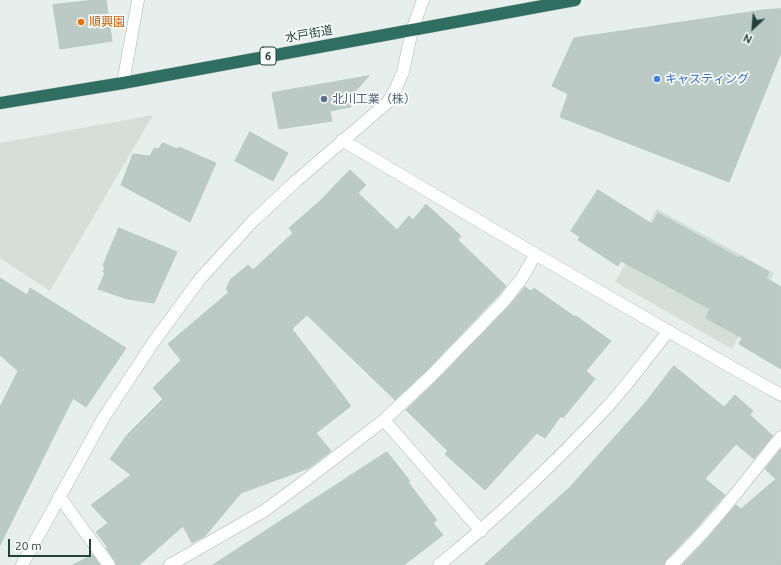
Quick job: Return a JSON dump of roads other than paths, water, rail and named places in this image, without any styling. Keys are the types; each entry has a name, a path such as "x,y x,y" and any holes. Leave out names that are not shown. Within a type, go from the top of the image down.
{"highway":[{"name":"水戸街道","path":"0,104 123,83 575,0"}],"street":[{"path":"123,83 138,0"},
{"path":"22,565 104,417 155,340 200,279 252,222 296,180 342,140 376,114 388,102 403,72 412,30 423,0"},
{"path":"342,140 535,255 781,395"},
{"path":"170,565 264,511 384,420 431,376 504,301 522,278 535,255"},
{"path":"439,565 481,531 553,463 610,404 668,332"},
{"path":"384,420 481,531"},
{"path":"671,565 683,554 714,519 781,437"},
{"path":"59,496 109,565"}],"place":[{"name":"順興園","path":"81,22"},
{"name":"キャスティング","path":"657,79"},
{"name":"北川工業（株）","path":"324,99"}]}
